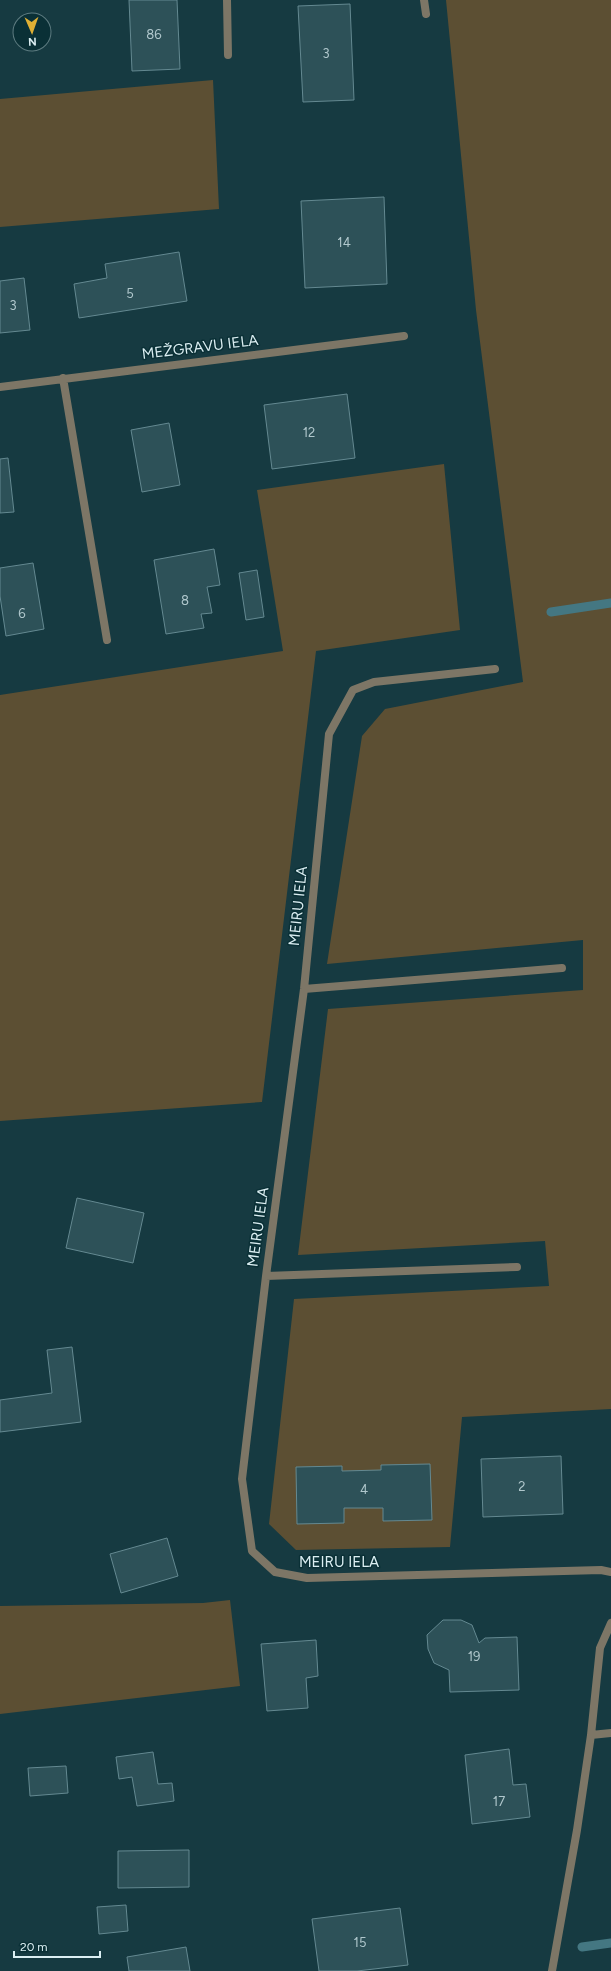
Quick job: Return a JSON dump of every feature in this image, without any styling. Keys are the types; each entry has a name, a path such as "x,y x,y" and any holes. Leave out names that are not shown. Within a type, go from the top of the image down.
{"street":[{"path":"226,0 228,55"},
{"path":"424,0 426,14"},
{"name":"MEŽGRAVU IELA","path":"0,387 404,336"},
{"path":"63,378 107,640"},
{"name":"MEIRU IELA","path":"495,669 374,682 353,690 329,734 304,989 266,1276 242,1479 252,1551 275,1572 307,1578 601,1570 611,1572"},
{"path":"304,989 562,968"},
{"path":"266,1276 517,1267"},
{"path":"552,1971 577,1830 591,1735 600,1648 611,1623"},
{"path":"591,1735 611,1733"}],"shaded area":[{"path":"446,0 611,0 611,1409 462,1417 450,1547 296,1550 269,1524 294,1299 549,1286 545,1241 298,1255 328,1009 583,990 583,940 327,964 362,736 385,709 523,682 476,310"},
{"path":"213,80 219,209 0,227 0,99"},
{"path":"444,464 460,630 316,651 262,1102 0,1121 0,695 283,651 257,490"},
{"path":"230,1600 240,1686 0,1714 0,1606 203,1603"}],"building":[{"path":"129,0 177,0 180,69 132,71"},
{"path":"350,4 354,100 303,102 298,6"},
{"path":"384,197 387,284 305,288 301,201"},
{"path":"179,252 187,301 79,318 74,284 107,278 105,264"},
{"path":"24,278 30,330 0,333 0,281"},
{"path":"347,394 355,458 272,469 264,405"},
{"path":"169,423 180,485 142,492 131,430"},
{"path":"8,458 14,512 0,513 0,459"},
{"path":"214,549 220,585 207,587 212,613 201,614 204,628 166,634 154,560"},
{"path":"33,563 44,629 6,636 0,596 0,568"},
{"path":"257,570 264,617 246,620 239,573"},
{"path":"77,1198 144,1213 133,1263 66,1248"},
{"path":"72,1347 81,1422 0,1432 0,1400 52,1393 47,1350"},
{"path":"561,1456 563,1514 483,1517 481,1459"},
{"path":"430,1464 432,1520 383,1521 383,1508 344,1508 344,1523 297,1524 296,1467 342,1466 342,1471 381,1470 381,1465"},
{"path":"167,1538 178,1576 121,1593 110,1554"},
{"path":"443,1620 461,1620 472,1625 479,1643 485,1638 517,1637 519,1690 450,1692 449,1670 434,1663 428,1649 427,1635"},
{"path":"316,1640 318,1676 306,1678 308,1708 267,1711 261,1644"},
{"path":"509,1749 513,1785 526,1784 530,1817 472,1824 465,1755"},
{"path":"153,1752 158,1784 172,1783 174,1801 137,1806 132,1777 119,1779 116,1757"},
{"path":"66,1766 68,1793 30,1796 28,1768"},
{"path":"189,1850 189,1887 118,1888 118,1851"},
{"path":"126,1905 128,1931 99,1934 97,1907"},
{"path":"400,1908 408,1965 357,1971 319,1971 312,1919"},
{"path":"186,1947 190,1971 129,1971 127,1957"}],"waterway":[{"path":"551,612 611,603"},
{"path":"582,1947 611,1943"}]}
